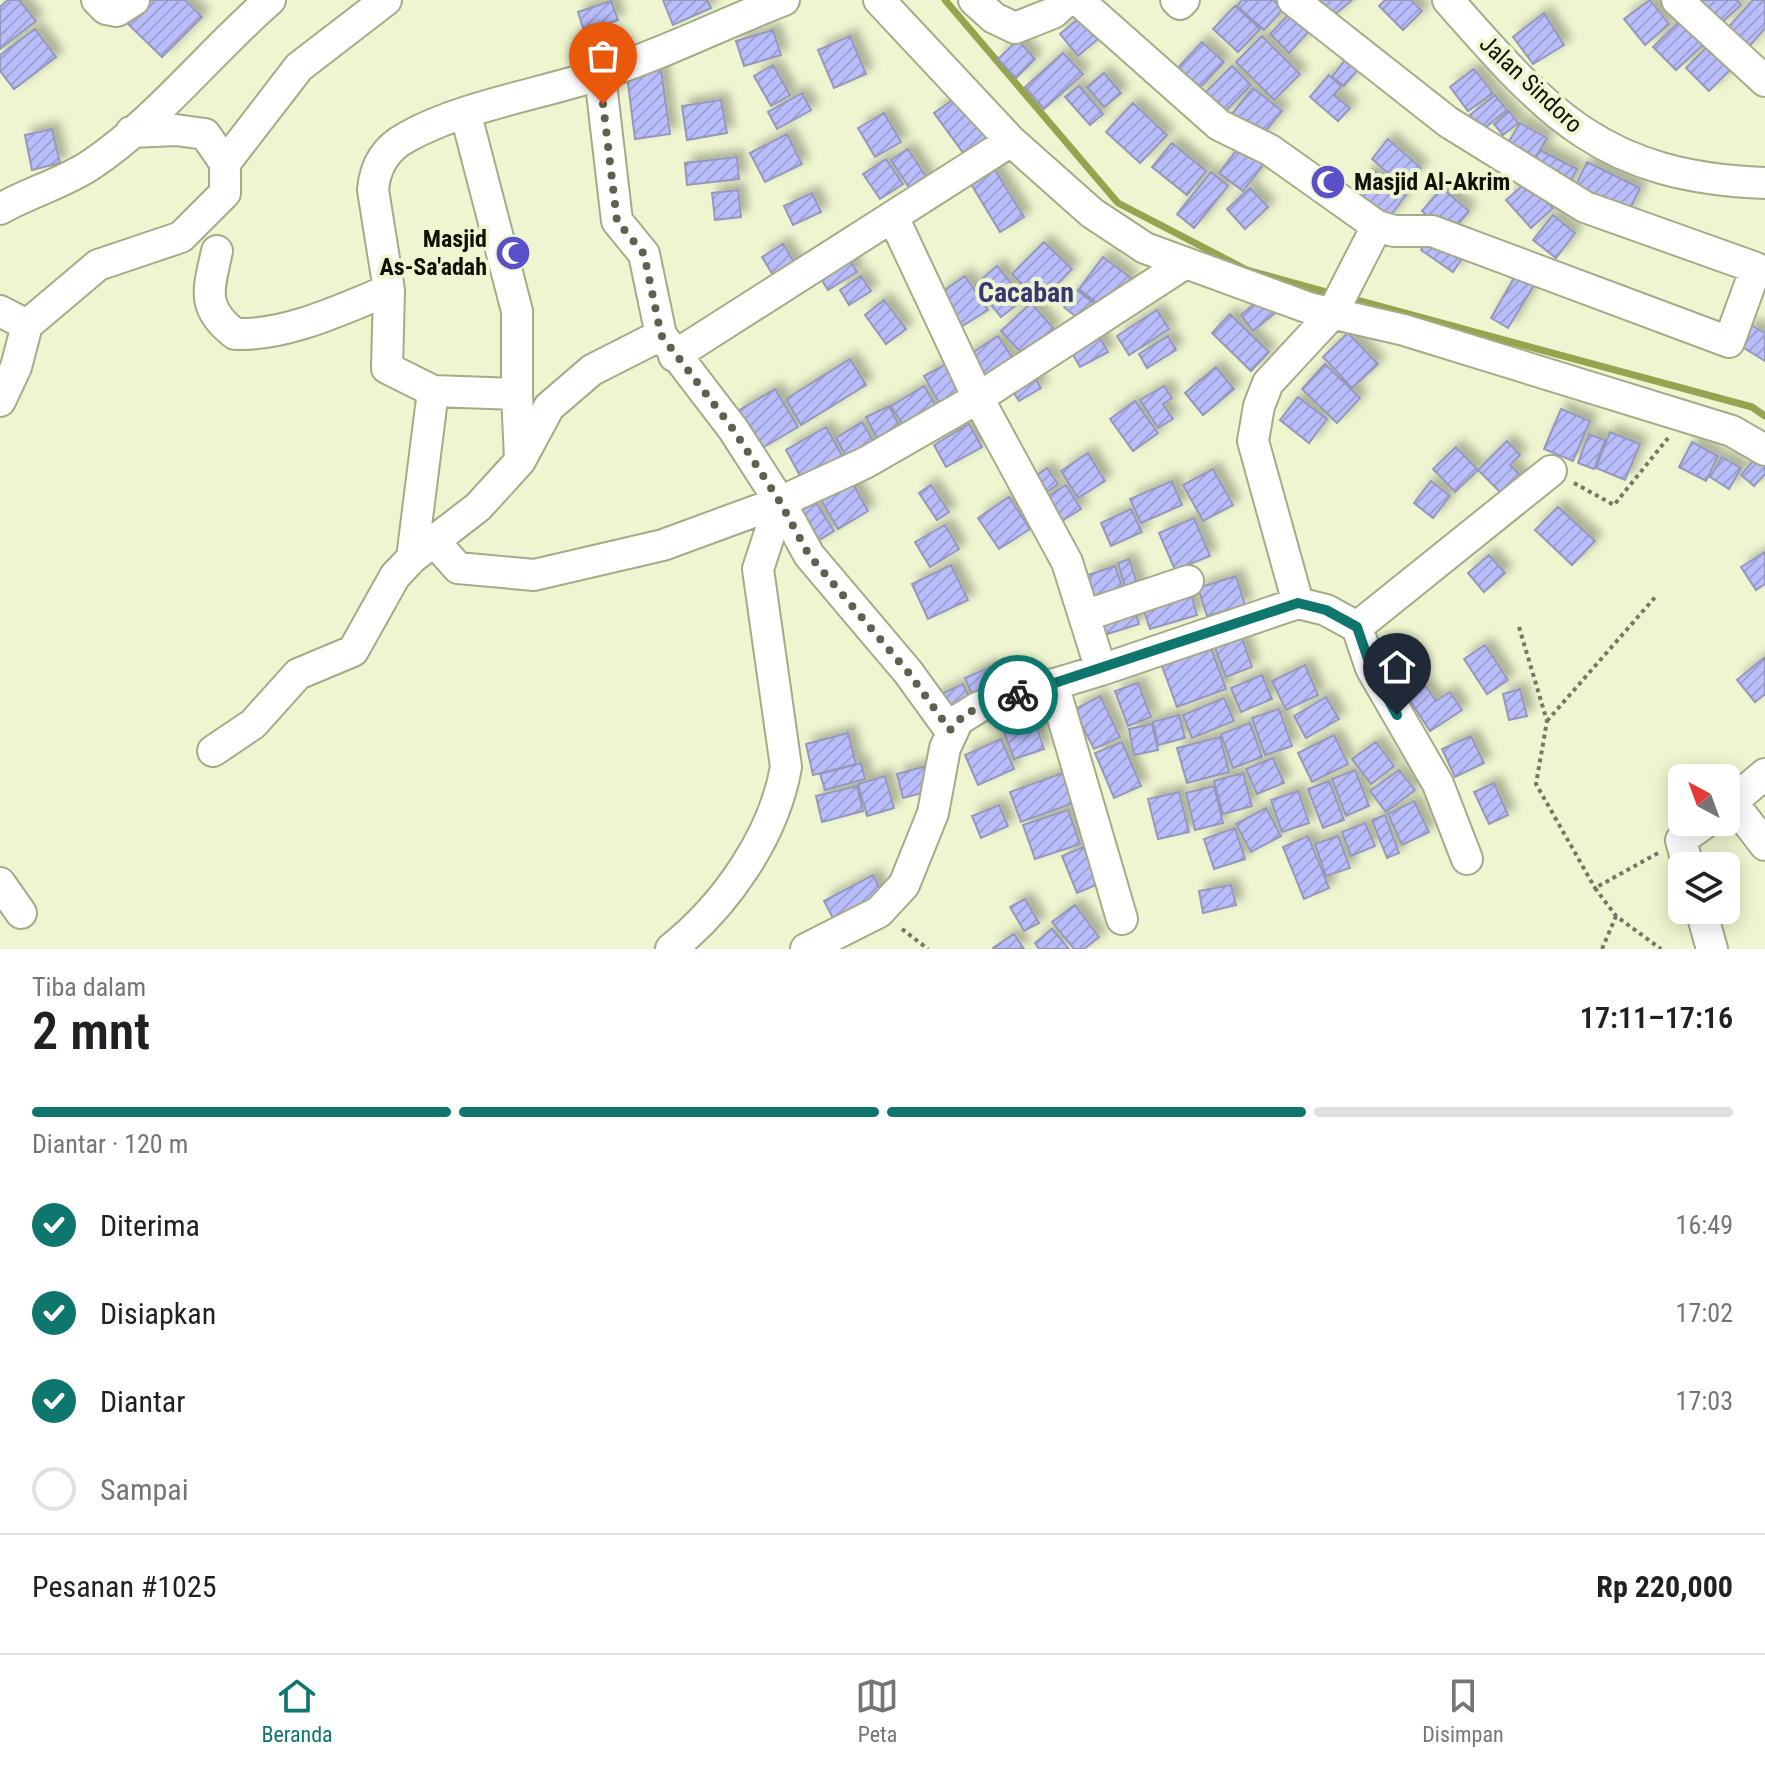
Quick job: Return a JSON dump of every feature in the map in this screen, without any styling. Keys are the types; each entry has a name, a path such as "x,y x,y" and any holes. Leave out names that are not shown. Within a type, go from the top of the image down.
{"street":[{"path":"97,0 106,9 117,11 134,0"},
{"path":"0,209 86,168 131,132 270,0"},
{"path":"225,163 299,67 386,0"},
{"path":"517,394 433,391 387,368 389,290 373,190 374,174 381,159 408,136 466,115 600,75 784,0"},
{"path":"879,0 1011,141 1092,213 1145,248 1184,264 1338,302 1404,330 1732,431 1765,450"},
{"path":"974,0 994,18 1015,28 1053,13 1067,0"},
{"path":"1078,0 1219,125 1270,150 1377,226 1394,231 1432,231 1729,342 1761,267 1585,207 1448,122 1293,0"},
{"path":"1176,0 1180,4 1184,0"},
{"name":"Jalan Sindoro","path":"1448,0 1520,80 1552,111 1587,137 1634,161 1670,171 1731,182 1765,183"},
{"path":"1677,0 1765,81"},
{"path":"600,75 617,221 644,254 668,346 733,429 780,502 809,555 908,672 950,730"},
{"path":"466,115 517,311 520,461"},
{"path":"0,401 19,357 27,325 98,265 163,245 198,223 225,193 225,163 205,134 176,130 131,132"},
{"path":"213,751 253,724 298,674 353,651 395,576 423,549 478,507 520,461 549,407 592,370 668,346 893,217 1011,141"},
{"path":"893,217 978,398 1054,535 1101,670"},
{"path":"1298,603 1253,441 1259,406 1268,383 1338,302 1377,226"},
{"path":"217,251 208,294 212,310 235,334 252,335 330,314 389,290"},
{"path":"423,549 458,568 534,575 663,545 780,502 865,463 978,398 1184,264"},
{"path":"0,311 27,325"},
{"path":"423,549 433,391"},
{"path":"1357,627 1551,471"},
{"path":"671,949 709,911 738,875 768,829 782,791 786,767 758,569 780,502"},
{"path":"1084,616 1188,581"},
{"path":"806,949 879,912 904,885 939,793 950,730 966,713 1298,603 1326,610 1357,627 1377,680 1438,784 1467,859"},
{"path":"1053,684 1122,919"},
{"path":"1765,774 1741,805 1765,845"},
{"path":"0,883 21,913"},
{"path":"1705,924 1712,949"}],"path":[{"path":"1551,471 1614,505 1686,416"},
{"path":"1547,721 1657,595"},
{"path":"1519,627 1547,721 1536,784 1595,888 1616,916 1661,949"},
{"path":"1595,888 1668,860"},
{"path":"879,912 928,949"},
{"path":"1602,949 1616,916"}],"building":[{"path":"8,0 19,0 36,21 0,49 0,7"},
{"path":"151,0 185,0 202,17 162,57 128,24"},
{"path":"663,0 707,0 711,8 673,25"},
{"path":"1242,0 1273,0 1283,9 1264,30 1237,6"},
{"path":"1316,0 1352,0 1326,22"},
{"path":"1385,0 1411,0 1422,11 1403,30 1379,6"},
{"path":"1650,0 1669,24 1645,45 1624,19"},
{"path":"1694,0 1737,0 1741,5 1718,26"},
{"path":"1753,0 1765,0 1765,28 1747,49 1726,30"},
{"path":"611,1 618,20 584,31 578,12"},
{"path":"1235,6 1260,29 1238,52 1213,29"},
{"path":"1088,11 1106,32 1078,56 1060,34"},
{"path":"1291,12 1310,30 1289,53 1270,34"},
{"path":"1544,13 1564,45 1533,64 1513,37"},
{"path":"1683,18 1706,42 1676,70 1653,47"},
{"path":"35,29 56,57 14,89 0,71 0,55"},
{"path":"773,30 781,55 744,66 736,41"},
{"path":"850,36 866,74 834,88 818,50"},
{"path":"1262,36 1300,74 1274,100 1236,62"},
{"path":"1018,40 1035,59 1016,78 998,59"},
{"path":"1713,41 1736,64 1709,91 1686,68"},
{"path":"1202,42 1224,62 1196,92 1174,72"},
{"path":"1063,53 1083,74 1044,109 1025,87"},
{"path":"1348,56 1361,66 1344,86 1332,77"},
{"path":"773,65 790,95 771,106 754,76"},
{"path":"1232,66 1251,85 1215,122 1196,102"},
{"path":"1474,69 1493,93 1468,111 1450,87"},
{"path":"661,70 670,134 635,139 627,75"},
{"path":"1104,73 1121,93 1104,107 1087,87"},
{"path":"1329,75 1341,86 1334,95 1350,108 1338,121 1310,97"},
{"path":"1079,86 1103,114 1090,125 1065,97"},
{"path":"1253,88 1282,111 1259,139 1231,115"},
{"path":"802,93 811,110 777,129 768,112"},
{"path":"1495,95 1507,110 1482,130 1470,115"},
{"path":"958,96 990,141 967,158 934,113"},
{"path":"721,100 727,133 687,140 682,106"},
{"path":"1133,103 1167,135 1140,163 1106,132"},
{"path":"1509,111 1518,123 1503,135 1494,124"},
{"path":"884,113 901,142 875,157 858,128"},
{"path":"1520,123 1547,138 1532,163 1505,148"},
{"path":"52,129 60,163 32,170 25,135"},
{"path":"787,134 802,164 765,182 750,153"},
{"path":"1246,138 1270,156 1243,191 1219,173"},
{"path":"1388,139 1421,168 1404,187 1372,159"},
{"path":"1172,143 1206,171 1187,195 1152,167"},
{"path":"908,149 929,181 912,192 891,160"},
{"path":"1540,150 1577,169 1565,191 1529,171"},
{"path":"737,157 739,179 687,185 685,163"},
{"path":"886,159 903,184 880,199 863,174"},
{"path":"1587,162 1640,188 1626,217 1573,191"},
{"path":"992,165 1024,217 1000,232 968,179"},
{"path":"1372,169 1406,195 1384,224 1350,197"},
{"path":"1211,172 1228,186 1194,228 1177,214"},
{"path":"1528,181 1553,208 1531,228 1506,200"},
{"path":"1250,188 1268,207 1245,229 1227,209"},
{"path":"1442,188 1469,211 1449,235 1422,211"},
{"path":"738,190 741,217 715,220 712,193"},
{"path":"812,193 821,212 793,225 784,206"},
{"path":"1553,215 1575,233 1556,258 1533,240"},
{"path":"1433,232 1465,254 1453,272 1421,250"},
{"path":"1044,242 1072,269 1040,302 1012,274"},
{"path":"783,244 797,267 776,280 762,257"},
{"path":"844,251 857,272 828,290 815,269"},
{"path":"1103,257 1131,278 1106,310 1079,289"},
{"path":"997,266 1024,299 1001,317 975,285"},
{"path":"1521,266 1539,277 1508,328 1491,318"},
{"path":"861,276 871,291 849,305 840,290"},
{"path":"965,276 988,310 961,327 939,294"},
{"path":"1077,290 1097,306 1084,323 1064,307"},
{"path":"1264,296 1276,312 1253,331 1241,315"},
{"path":"884,300 906,329 886,344 865,315"},
{"path":"1031,303 1054,329 1024,356 1001,331"},
{"path":"1157,310 1169,329 1129,355 1117,336"},
{"path":"1230,314 1269,352 1251,371 1212,333"},
{"path":"1751,325 1765,333 1765,361 1739,345"},
{"path":"1096,331 1108,352 1080,367 1068,346"},
{"path":"1348,333 1378,364 1352,388 1323,357"},
{"path":"998,336 1017,365 983,387 964,358"},
{"path":"1168,336 1176,350 1147,368 1139,354"},
{"path":"850,359 866,385 801,425 786,399"},
{"path":"952,361 971,395 943,410 924,376"},
{"path":"1325,364 1360,398 1337,423 1302,389"},
{"path":"1216,367 1234,389 1203,415 1185,393"},
{"path":"1030,369 1041,388 1019,401 1007,382"},
{"path":"924,386 940,413 908,433 891,406"},
{"path":"1164,386 1172,398 1163,404 1173,419 1158,428 1140,400"},
{"path":"775,389 798,427 759,450 736,412"},
{"path":"1298,397 1327,419 1309,443 1280,420"},
{"path":"1135,401 1158,433 1133,451 1110,419"},
{"path":"889,406 905,437 882,448 866,417"},
{"path":"1561,409 1590,421 1573,461 1544,449"},
{"path":"862,422 878,449 851,465 836,438"},
{"path":"969,424 982,447 946,467 934,445"},
{"path":"826,427 847,464 806,487 786,450"},
{"path":"1610,432 1640,444 1625,480 1596,468"},
{"path":"1589,434 1605,440 1594,469 1578,463"},
{"path":"1507,441 1520,455 1510,465 1528,483 1509,501 1478,470"},
{"path":"1692,442 1718,456 1706,481 1679,467"},
{"path":"1456,447 1478,470 1455,492 1433,469"},
{"path":"1088,453 1105,481 1078,498 1061,471"},
{"path":"1759,454 1765,459 1765,474 1754,486 1741,475"},
{"path":"1722,457 1741,468 1729,489 1710,477"},
{"path":"1047,468 1058,484 1041,497 1029,481"},
{"path":"1213,469 1233,505 1203,521 1183,485"},
{"path":"1172,481 1182,505 1141,523 1130,499"},
{"path":"1431,481 1450,496 1433,518 1414,503"},
{"path":"852,482 868,511 838,529 821,500"},
{"path":"931,485 949,512 937,520 919,493"},
{"path":"1066,485 1081,509 1055,525 1041,500"},
{"path":"1009,497 1030,529 999,549 978,518"},
{"path":"815,501 834,531 808,547 790,517"},
{"path":"1558,507 1595,541 1572,565 1535,530"},
{"path":"1131,509 1142,532 1111,546 1101,523"},
{"path":"1194,518 1210,556 1175,570 1159,533"},
{"path":"945,525 959,549 930,567 915,542"},
{"path":"1765,552 1765,584 1756,590 1741,567"},
{"path":"1489,555 1505,573 1484,592 1468,573"},
{"path":"1129,559 1140,592 1128,596 1118,563"},
{"path":"951,565 968,600 928,619 912,584"},
{"path":"1115,566 1126,598 1098,607 1088,575"},
{"path":"1236,576 1245,605 1207,616 1198,588"},
{"path":"1189,587 1197,615 1150,629 1141,602"},
{"path":"1133,604 1139,624 1101,636 1095,616"},
{"path":"1242,638 1252,667 1226,677 1215,648"},
{"path":"1485,645 1508,680 1487,694 1464,659"},
{"path":"1211,648 1226,689 1177,707 1162,666"},
{"path":"1765,657 1765,694 1755,702 1737,680"},
{"path":"1305,665 1318,695 1286,710 1272,681"},
{"path":"990,667 1002,692 976,703 965,678"},
{"path":"1262,675 1272,699 1241,712 1231,688"},
{"path":"1138,683 1151,717 1128,726 1115,691"},
{"path":"963,684 972,704 943,717 934,697"},
{"path":"1425,685 1436,701 1450,692 1462,710 1430,731 1407,696"},
{"path":"1520,689 1527,716 1509,720 1503,694"},
{"path":"1100,696 1120,737 1094,749 1074,710"},
{"path":"1326,697 1339,719 1306,738 1294,716"},
{"path":"1224,698 1234,721 1192,738 1183,715"},
{"path":"1030,707 1044,749 1014,759 999,718"},
{"path":"1279,709 1292,746 1265,755 1252,718"},
{"path":"1179,715 1185,738 1158,745 1153,722"},
{"path":"1250,723 1262,757 1233,768 1221,734"},
{"path":"1152,724 1158,750 1134,755 1129,729"},
{"path":"848,733 856,764 813,775 806,744"},
{"path":"1334,735 1348,764 1312,782 1298,753"},
{"path":"1471,736 1484,763 1455,777 1442,749"},
{"path":"1220,737 1229,772 1187,783 1177,748"},
{"path":"1001,739 1014,769 978,785 965,755"},
{"path":"1122,742 1141,786 1114,798 1095,753"},
{"path":"1376,742 1394,766 1371,784 1352,759"},
{"path":"1273,758 1284,783 1257,794 1246,769"},
{"path":"861,763 865,779 825,790 820,774"},
{"path":"926,766 933,790 903,798 897,774"},
{"path":"1355,770 1369,806 1346,816 1332,779"},
{"path":"1399,770 1415,790 1386,812 1370,791"},
{"path":"1068,771 1079,801 1021,822 1010,792"},
{"path":"1243,773 1252,806 1223,814 1214,781"},
{"path":"885,776 894,808 867,816 858,784"},
{"path":"1329,781 1344,820 1323,828 1308,789"},
{"path":"1494,783 1508,815 1489,824 1474,792"},
{"path":"857,786 863,811 822,822 816,796"},
{"path":"1214,786 1223,823 1195,830 1186,793"},
{"path":"1298,791 1309,823 1282,832 1271,800"},
{"path":"1179,792 1189,832 1158,839 1148,799"},
{"path":"1414,801 1429,832 1402,845 1388,814"},
{"path":"999,805 1008,826 981,838 972,816"},
{"path":"1266,808 1281,836 1251,852 1236,824"},
{"path":"1068,810 1080,844 1035,859 1023,825"},
{"path":"1385,815 1399,853 1387,858 1372,820"},
{"path":"1365,823 1375,846 1351,856 1342,832"},
{"path":"1235,828 1245,859 1214,869 1204,839"},
{"path":"1308,836 1329,888 1304,899 1283,847"},
{"path":"1338,836 1350,868 1326,876 1315,844"},
{"path":"1088,845 1103,882 1077,893 1062,856"},
{"path":"873,875 884,897 835,922 824,901"},
{"path":"1231,885 1236,905 1203,913 1199,891"},
{"path":"1025,899 1039,923 1024,931 1010,907"},
{"path":"1075,905 1099,937 1084,949 1074,949 1052,922"},
{"path":"1052,929 1069,949 1039,949 1035,943"},
{"path":"1014,934 1024,949 993,948"}],"waterway":[{"path":"945,0 1118,203 1247,270 1334,294"},
{"path":"1349,298 1752,407 1765,416"}],"way so far":[{"path":"603,104 617,221 644,254 661,335 674,356 733,429 780,502 809,555 908,672 950,730 966,713 1018,695"}],"place":[{"name":"Masjid Al-Akrim","path":"1328,182"},
{"name":"Masjid As-Sa'adah","path":"513,253"}],"district":[{"name":"Cacaban","path":"1026,292"}],"route":[{"path":"1018,695 1298,603 1326,610 1357,627 1371,668 1397,715"}]}
